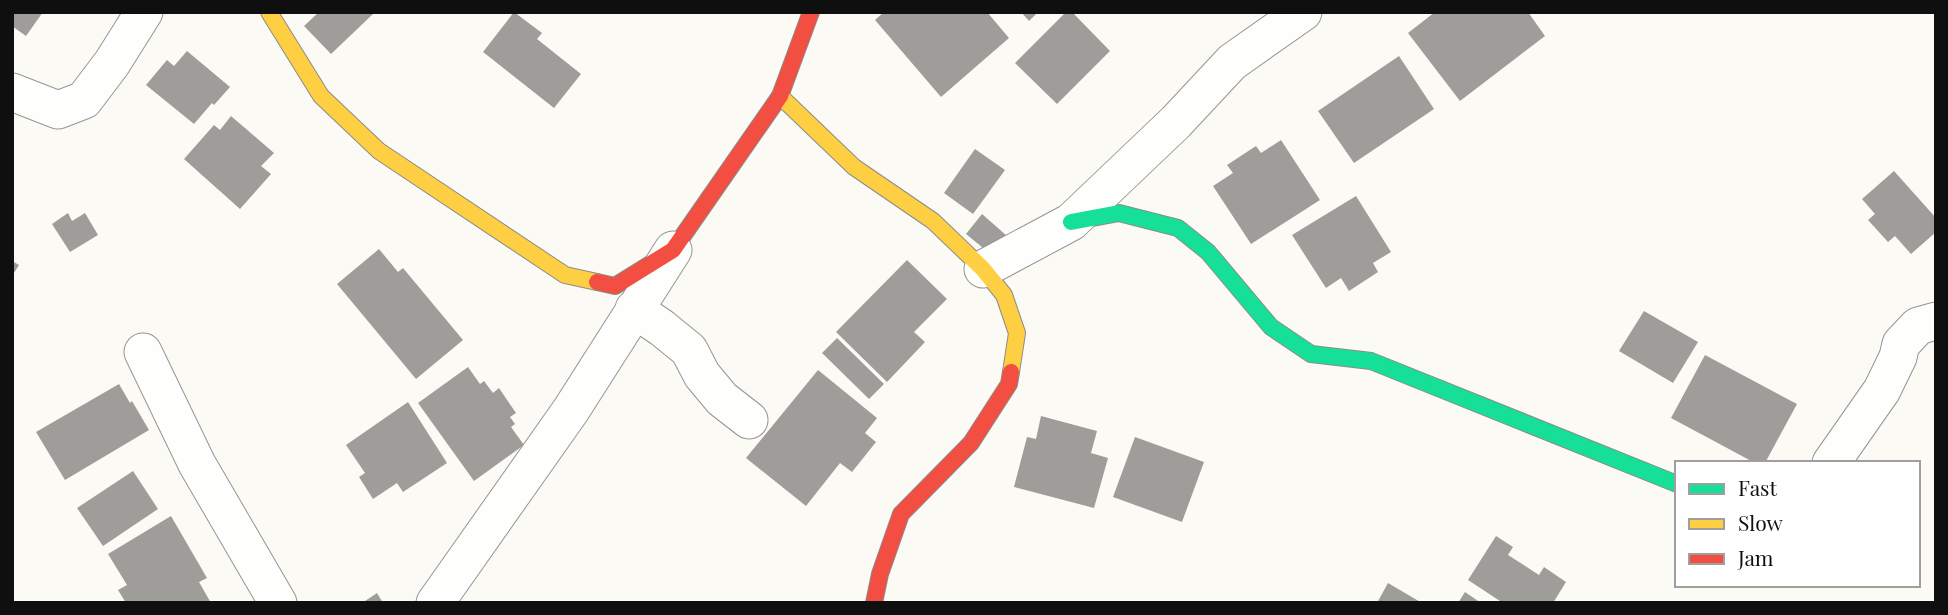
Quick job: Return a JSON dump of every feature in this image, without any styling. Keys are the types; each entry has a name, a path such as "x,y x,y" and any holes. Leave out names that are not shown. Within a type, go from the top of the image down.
{"street":[{"path":"12,92 58,110 83,100 112,63 144,12"},
{"path":"269,12 321,96 379,151 565,275 615,286 673,250"},
{"path":"435,603 570,410 673,250 780,96 811,12"},
{"path":"983,269 1071,222 1176,122 1232,62 1303,12"},
{"path":"780,96 854,167 933,221 983,269 1004,295 1017,334 1010,384 971,443 901,514 880,574 874,603"},
{"path":"1071,222 1119,213 1178,228 1208,252 1270,327 1311,354 1371,361 1675,483"},
{"path":"634,309 689,350 702,375 722,399 749,421"},
{"path":"1832,461 1882,390 1898,357 1901,344 1919,327 1936,321"},
{"path":"143,352 197,464 278,603"}],"building":[{"path":"12,12 43,12 26,36 12,26"},
{"path":"319,12 373,14 331,54 304,26"},
{"path":"514,12 542,33 537,39 581,74 554,108 483,52"},
{"path":"884,12 987,12 1009,38 941,97 875,20"},
{"path":"1021,12 1038,12 1029,21"},
{"path":"1066,12 1072,12 1110,51 1057,104 1015,63"},
{"path":"1435,12 1528,12 1545,36 1460,101 1408,33"},
{"path":"187,51 230,87 194,124 146,85 167,60 174,66"},
{"path":"1399,56 1434,109 1354,163 1318,111"},
{"path":"231,116 274,153 261,166 271,174 240,209 184,159 214,125 220,130"},
{"path":"1281,140 1320,200 1251,244 1213,186 1233,173 1227,165 1256,146 1261,153"},
{"path":"975,149 1005,170 973,214 944,193"},
{"path":"1894,171 1936,218 1936,232 1911,254 1895,236 1888,242 1868,220 1875,214 1862,199"},
{"path":"1356,196 1391,252 1373,263 1378,272 1349,291 1341,278 1326,288 1292,235"},
{"path":"68,213 72,221 85,213 98,235 70,252 52,224"},
{"path":"982,214 1015,243 988,252 966,234"},
{"path":"379,249 398,272 403,268 463,340 416,379 337,284"},
{"path":"907,260 947,299 914,332 925,342 887,382 836,332"},
{"path":"12,261 19,265 12,276"},
{"path":"1644,311 1698,342 1673,383 1619,351"},
{"path":"837,338 884,384 869,399 822,353"},
{"path":"1705,355 1797,404 1766,461 1751,461 1671,418"},
{"path":"468,367 480,384 484,381 493,393 499,388 516,413 510,417 515,424 511,427 524,445 474,481 418,403"},
{"path":"818,370 877,418 865,433 876,442 852,472 840,463 806,506 746,458"},
{"path":"119,384 149,430 65,480 36,432"},
{"path":"408,402 447,463 403,492 397,483 373,499 359,477 365,473 346,445"},
{"path":"1041,416 1097,431 1091,453 1108,458 1094,508 1014,487 1027,437 1036,439"},
{"path":"1135,437 1204,462 1182,522 1113,497"},
{"path":"133,471 158,509 103,546 77,508"},
{"path":"171,516 207,578 199,582 211,603 126,603 118,590 127,585 108,554"},
{"path":"1496,536 1513,547 1508,555 1539,575 1544,567 1566,582 1553,603 1503,603 1468,580"},
{"path":"1388,583 1422,603 1377,603"},
{"path":"1465,592 1481,603 1458,603"},
{"path":"377,593 383,603 362,603"}],"traffic: fast":[{"path":"1071,222 1119,213 1178,228 1208,252 1271,327 1311,354 1371,361 1675,483"}],"traffic: slow":[{"path":"269,12 321,96 379,151 565,275 597,282"},
{"path":"780,96 854,167 933,221 983,269 1004,295 1017,333 1011,372"}],"traffic: jam":[{"path":"597,282 615,286 673,250 780,96 811,12"},
{"path":"874,603 880,574 901,514 971,443 1009,384 1011,372"}]}
